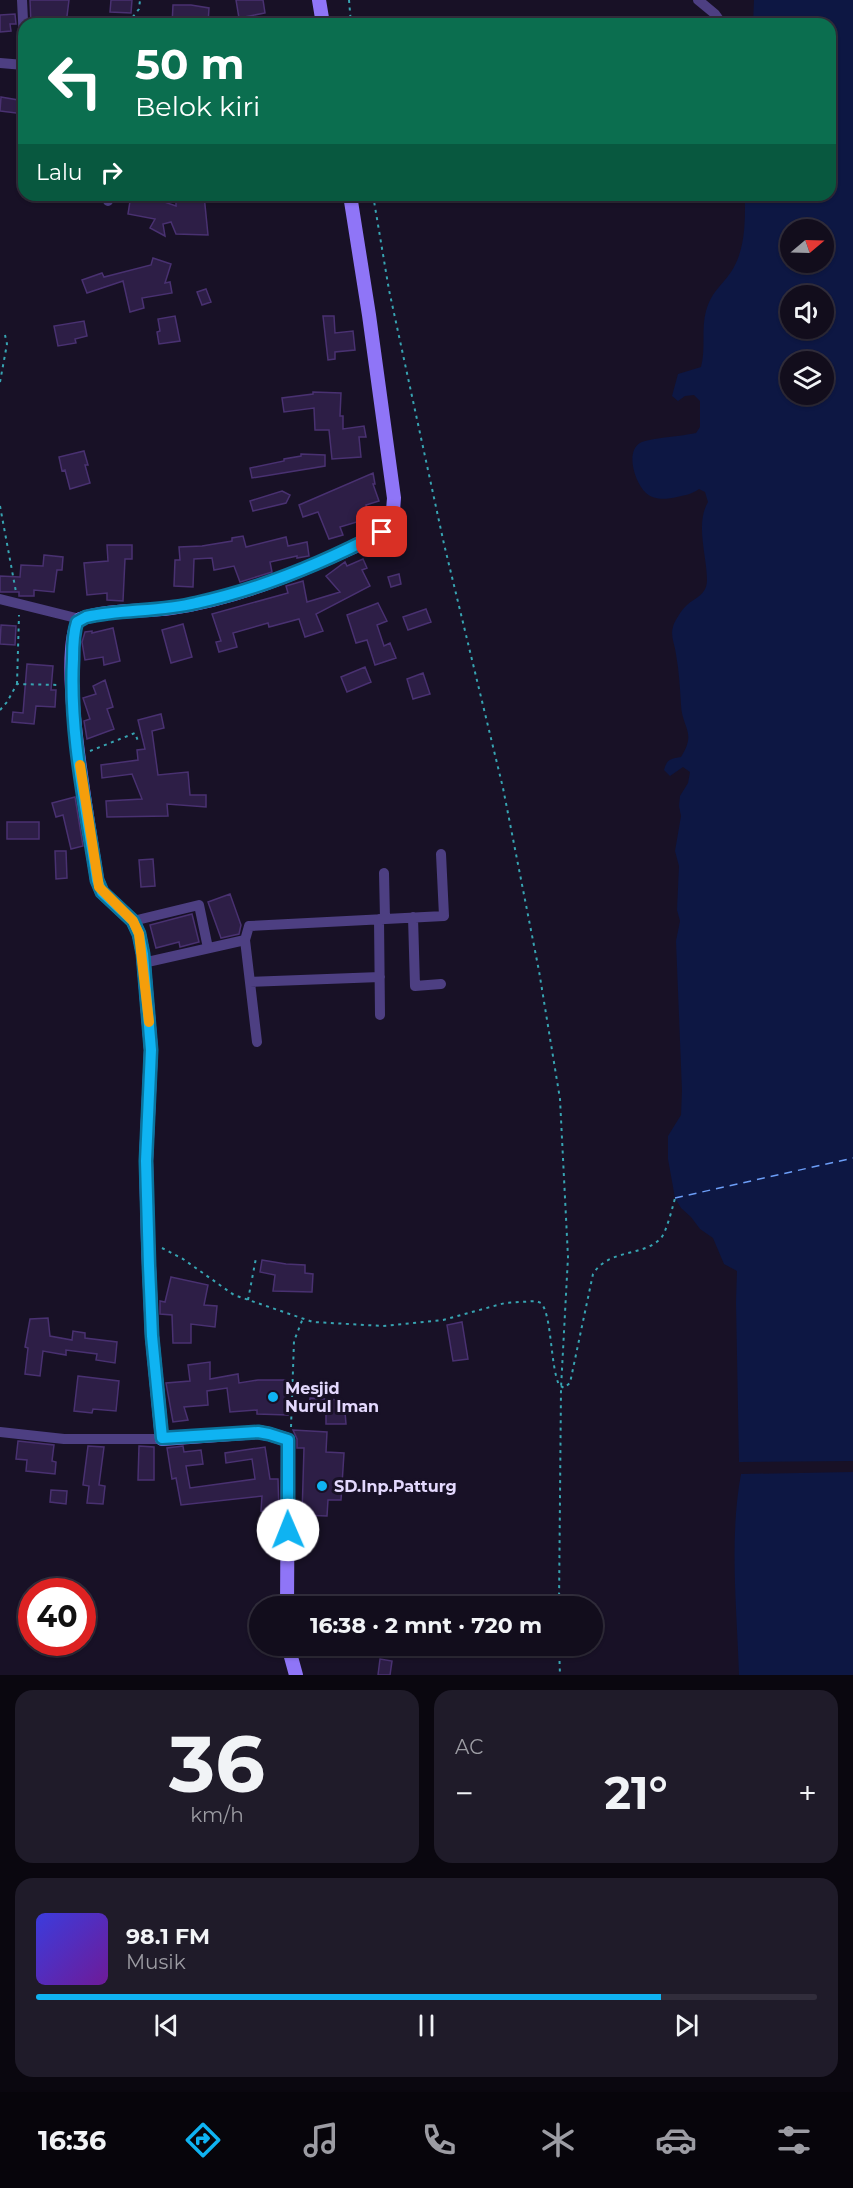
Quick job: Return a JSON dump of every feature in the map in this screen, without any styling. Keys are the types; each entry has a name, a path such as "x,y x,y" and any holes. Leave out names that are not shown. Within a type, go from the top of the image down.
{"street":[{"path":"22,0 23,18"},
{"path":"319,0 322,18"},
{"path":"698,0 717,18"},
{"path":"0,63 18,64"},
{"path":"0,599 81,619 100,614 196,604 275,581 334,556 382,532 392,523 394,498 351,201"},
{"path":"81,619 74,636 71,685 79,756 99,887 133,921 139,934 143,963 151,1050 146,1161 148,1243 152,1336 162,1438"},
{"path":"257,1042 245,939 249,926 444,916 441,854"},
{"path":"380,1015 384,873"},
{"path":"133,921 199,905 208,948"},
{"path":"412,917 415,986 441,984"},
{"path":"143,963 245,939"},
{"path":"250,982 380,977"},
{"path":"0,1432 64,1439 162,1438 258,1432 288,1440 287,1596"},
{"path":"291,1656 296,1675"}],"path":[{"path":"132,18 139,9 140,0"},
{"path":"349,0 350,18"},
{"path":"374,201 389,290 444,544 503,788 539,971 560,1099 567,1257 561,1388 558,1596"},
{"path":"0,382 6,354 5,335"},
{"path":"0,710 8,702 17,684 71,685"},
{"path":"79,756 135,733 138,741"},
{"path":"561,1388 567,1387 570,1383 593,1274 597,1267 609,1259 643,1248 661,1239 675,1198"},
{"path":"148,1243 172,1253 230,1292 313,1322 383,1326 443,1320 505,1303 536,1301 541,1303 546,1312 553,1367 561,1388"},
{"path":"248,1300 256,1258"},
{"path":"288,1440 294,1341 303,1318"},
{"path":"560,1656 560,1675"}],"shaded area":[{"path":"754,0 853,0 853,1461 739,1462 737,1271 724,1264 713,1238 700,1229 681,1208 675,1198 668,1159 668,1136 681,1115 682,1091 676,941 680,921 677,910 679,866 675,851 681,816 680,796 688,783 690,772 683,767 670,776 664,770 670,760 681,757 688,742 682,713 672,630 682,611 705,590 707,571 702,520 708,502 705,492 699,489 689,494 669,498 650,496 638,482 632,460 633,453 640,443 696,433 700,427 700,401 694,395 685,396 678,401 672,396 678,374 701,367 708,304 731,272 742,244 745,201 836,201 836,18 753,18"},
{"path":"853,1472 853,1675 739,1675 735,1524 741,1474"}],"building":[{"path":"30,0 69,0 67,18 31,18"},
{"path":"111,0 132,0 131,13 110,12"},
{"path":"236,0 263,0 265,13 239,18"},
{"path":"173,5 209,8 208,18 172,18"},
{"path":"15,14 16,24 10,24 11,31 0,32 0,15"},
{"path":"1,97 18,100 18,113 0,111"},
{"path":"130,201 162,201 176,206 176,201 205,201 208,235 176,234 171,222 163,224 165,236 150,228 155,219 128,214"},
{"path":"153,258 171,264 165,283 170,282 172,293 142,298 144,308 130,312 123,281 87,293 82,280 102,273 104,277 151,265"},
{"path":"206,289 211,302 202,305 197,292"},
{"path":"175,316 180,341 159,344 158,319"},
{"path":"323,316 334,316 335,333 353,331 355,350 335,352 335,359 328,360"},
{"path":"84,321 87,336 75,339 76,343 58,346 54,326"},
{"path":"313,392 341,393 340,416 343,416 343,429 364,426 366,437 359,437 361,457 332,459 329,430 315,430 314,408 284,412 282,398 313,394"},
{"path":"84,451 90,483 70,489 59,457"},
{"path":"301,454 325,455 325,466 252,478 250,468 284,461 284,459 301,456"},
{"path":"373,473 375,484 373,484 379,501 366,505 370,518 340,527 343,535 329,539 318,512 303,517 299,505"},
{"path":"282,491 290,495 286,503 253,511 250,501"},
{"path":"243,536 246,547 286,537 288,546 307,542 309,556 297,558 297,556 270,562 272,572 240,582 234,566 214,570 212,558 194,559 193,587 174,586 175,560 180,560 179,547 232,541 232,538"},
{"path":"107,545 132,545 132,559 125,559 123,601 107,600 107,593 87,595 84,563 108,561"},
{"path":"44,555 63,557 62,570 57,570 54,592 34,590 34,596 19,596 19,592 0,592 0,576 20,577 21,565 43,566"},
{"path":"363,559 367,568 362,570 370,586 316,614 323,631 305,637 299,619 269,627 268,623 233,633 237,647 219,652 216,642 221,641 212,614 288,593 286,586 303,581 307,602 340,592 326,576 345,562 347,566"},
{"path":"399,574 401,584 391,587 388,577"},
{"path":"378,603 387,621 377,625 384,646 390,643 396,658 375,665 367,640 356,643 347,615"},
{"path":"426,609 431,622 408,630 403,617"},
{"path":"183,624 192,657 171,663 162,630"},
{"path":"1,625 16,626 15,645 0,644"},
{"path":"113,628 120,661 104,665 103,657 85,660 82,642 85,632 92,631 92,633"},
{"path":"27,664 53,666 51,690 56,690 55,707 36,706 34,724 12,722 13,712 23,713"},
{"path":"365,667 371,682 347,692 341,677"},
{"path":"423,673 430,694 413,699 407,679"},
{"path":"105,680 113,707 107,709 114,729 87,739 84,721 90,719 83,698 96,694 93,686"},
{"path":"161,714 164,728 152,731 158,775 188,772 190,795 206,795 206,807 167,804 168,816 107,817 106,801 142,799 132,774 102,778 101,765 138,760 137,750 145,749 138,720"},
{"path":"75,797 83,846 71,849 63,815 56,817 52,803"},
{"path":"7,822 39,822 39,839 7,839"},
{"path":"55,851 66,851 67,878 56,879"},
{"path":"153,859 155,886 141,887 139,860"},
{"path":"230,894 241,925 239,934 221,938 208,902"},
{"path":"192,914 199,942 180,947 179,942 156,948 150,925"},
{"path":"262,1260 305,1265 305,1273 313,1274 312,1292 273,1291 275,1275 260,1272"},
{"path":"171,1277 208,1285 204,1305 217,1306 215,1327 191,1324 191,1343 173,1343 172,1315 160,1314 160,1301 165,1302"},
{"path":"48,1318 50,1336 72,1340 73,1331 85,1333 85,1338 117,1342 115,1363 96,1360 97,1354 66,1350 66,1355 43,1351 40,1376 25,1374 28,1348 25,1347 30,1319"},
{"path":"462,1322 468,1359 453,1361 447,1325"},
{"path":"210,1362 210,1379 238,1374 239,1383 258,1380 288,1380 288,1415 257,1414 257,1410 230,1412 227,1388 207,1391 208,1405 184,1407 188,1420 173,1422 166,1383 190,1381 188,1365"},
{"path":"78,1376 119,1381 116,1411 93,1409 92,1413 74,1411"},
{"path":"310,1398 340,1400 339,1412 345,1412 346,1424 326,1424 326,1410 309,1409"},
{"path":"293,1430 327,1432 326,1452 344,1453 341,1500 328,1500 327,1516 302,1515 304,1448 297,1448 297,1439"},
{"path":"18,1441 54,1445 52,1461 56,1462 55,1474 26,1471 27,1460 16,1459"},
{"path":"88,1446 104,1447 99,1485 105,1486 103,1504 87,1503 89,1486 83,1485"},
{"path":"139,1446 154,1447 154,1480 138,1480"},
{"path":"183,1446 184,1452 201,1450 203,1464 186,1466 190,1488 255,1479 252,1459 226,1463 225,1453 265,1447 270,1479 278,1479 279,1513 261,1511 262,1496 181,1505 176,1478 172,1479 167,1448"},
{"path":"51,1490 67,1491 66,1504 50,1502"},
{"path":"380,1659 392,1661 390,1675 378,1675"}],"ferry route":[{"path":"675,1198 853,1158"}],"slow traffic":[{"path":"80,765 97,880 102,892 137,927 143,954 149,1022"}],"place":[{"name":"Mesjid Nurul Iman","path":"273,1397"},
{"name":"SD.Inp.Patturg","path":"322,1486"}],"route":[{"path":"288,1530 288,1440 258,1432 162,1438 152,1336 149,1266 146,1161 151,1050 143,954 137,927 102,892 97,880 74,722 71,685 74,636 77,622 86,617 196,604 242,591 302,570 382,532"}]}
